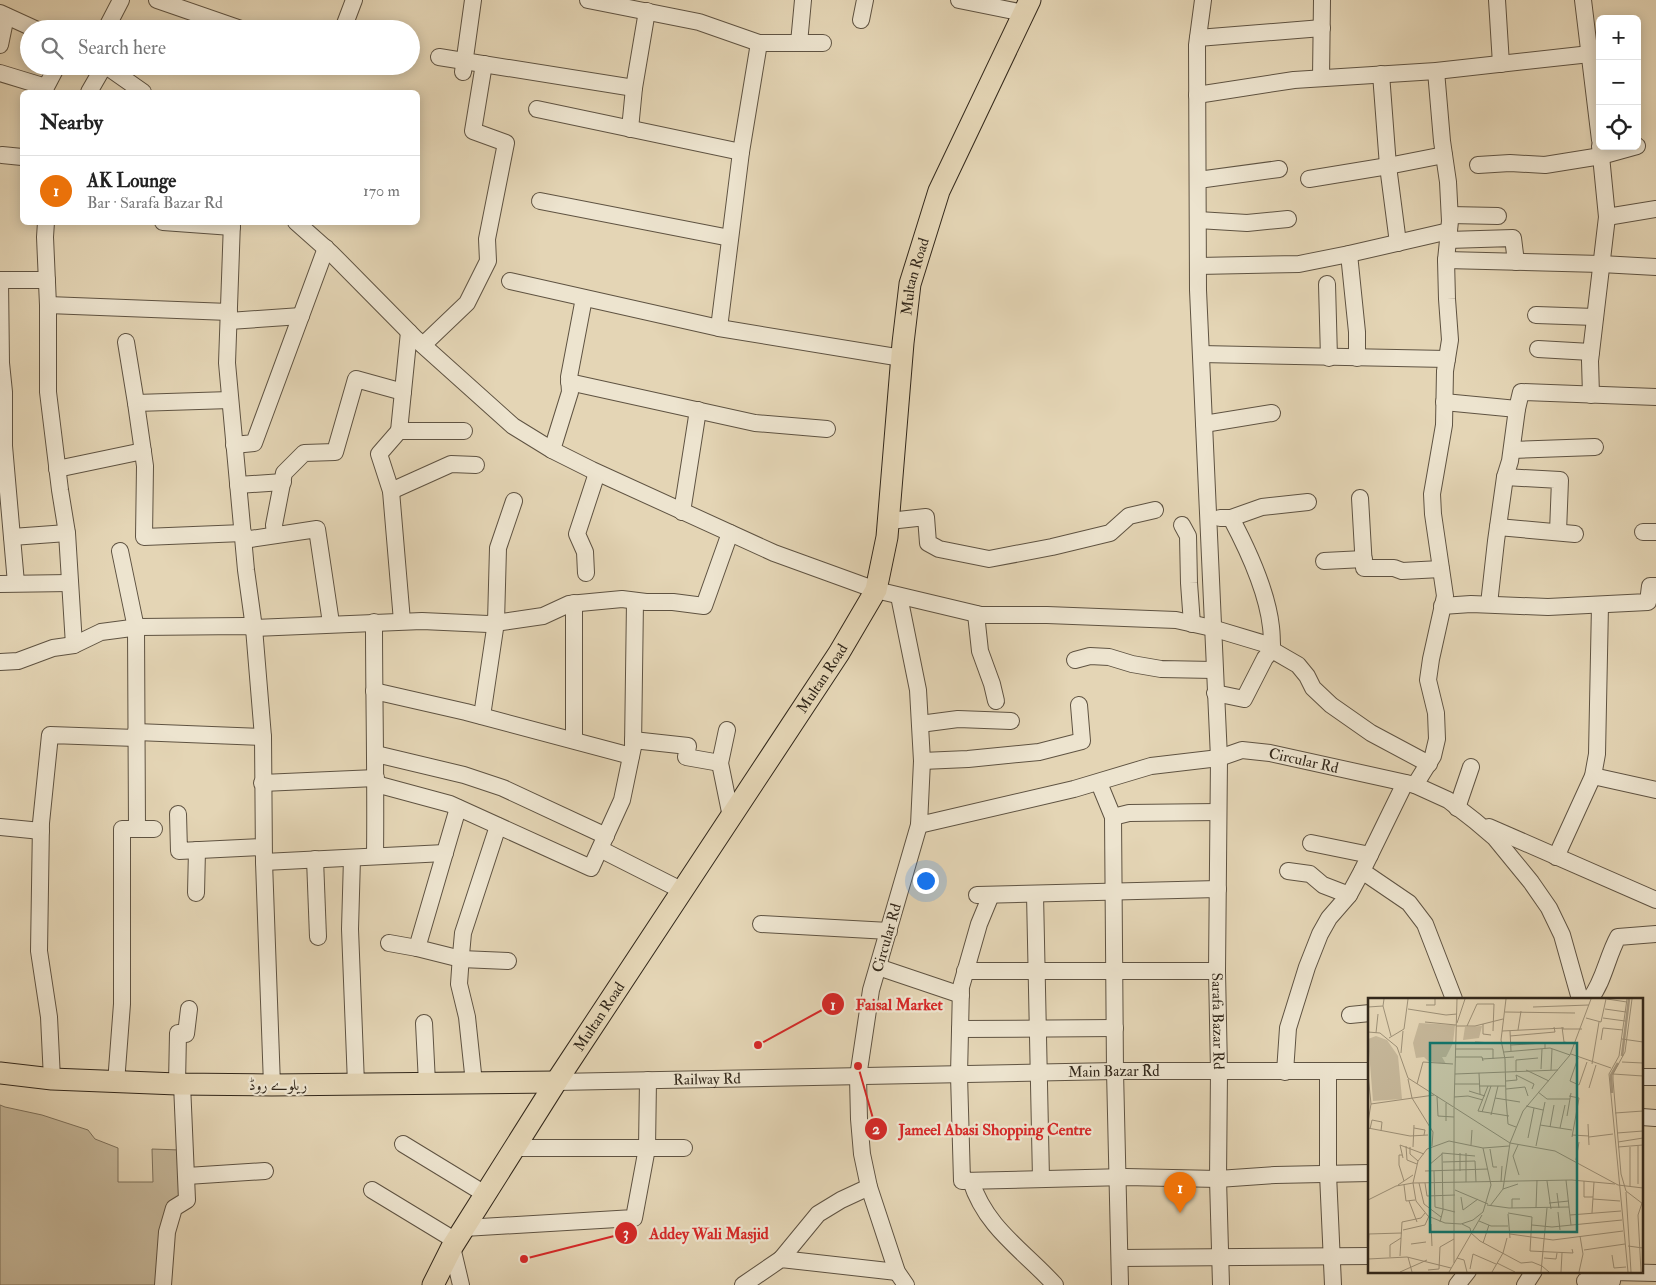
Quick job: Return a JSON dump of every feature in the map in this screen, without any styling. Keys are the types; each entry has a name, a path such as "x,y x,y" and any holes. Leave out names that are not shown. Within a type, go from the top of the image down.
{"main road":[{"name":"Multan Road","path":"434,1285 457,1239 514,1148 839,653 876,590 889,521 910,284 939,191 1027,6"},
{"name":"ریلوے روڈ","path":"0,1073 52,1080 116,1083 272,1085 556,1082"}],"street":[{"path":"111,20 122,0"},
{"path":"158,0 215,20"},
{"path":"346,20 354,0"},
{"path":"464,67 473,0"},
{"path":"588,0 699,22 759,43 823,43"},
{"path":"799,43 803,0"},
{"path":"862,20 865,0"},
{"path":"959,0 1027,6"},
{"name":"Sarafa Bazar Rd","path":"1203,0 1198,38 1198,266 1219,758 1217,971 1219,1071 1218,1179 1221,1285"},
{"path":"1321,78 1322,0"},
{"path":"1497,0 1502,64"},
{"path":"1583,0 1596,110"},
{"path":"0,45 2,10 20,20"},
{"path":"630,129 634,88 648,11"},
{"path":"1198,38 1322,28"},
{"path":"719,328 741,152 759,43"},
{"path":"1198,95 1294,80 1436,71 1590,54"},
{"path":"439,57 464,67 484,64 634,88"},
{"path":"423,345 467,303 488,261 487,239 506,143 473,131 484,64"},
{"path":"1285,1072 1288,1028 1307,967 1325,926 1349,894 1390,815 1410,784 1433,756 1437,739 1436,713 1428,680 1445,596 1433,514 1432,494 1444,425 1445,371 1450,340 1446,260 1449,229 1448,182 1436,71"},
{"path":"0,73 46,87 52,75"},
{"path":"1381,74 1388,166 1398,243"},
{"path":"90,90 99,75"},
{"path":"118,75 140,90"},
{"path":"537,109 741,152"},
{"path":"1478,164 1545,165 1596,148"},
{"path":"1591,394 1591,352 1607,218 1600,150"},
{"path":"2,154 20,157"},
{"path":"1309,179 1444,155"},
{"path":"1198,180 1279,169"},
{"path":"540,201 730,238"},
{"path":"1607,218 1656,209"},
{"path":"1198,266 1299,264 1398,243 1498,216"},
{"path":"1198,220 1247,223 1288,219"},
{"path":"46,225 48,392 67,533 74,645"},
{"path":"232,225 227,363 263,737 262,782 272,1085"},
{"path":"299,225 326,248 423,345 513,426 552,450 597,473 774,553 876,590 899,596 976,614 1176,620 1212,628 1272,648 1298,665 1307,676 1313,688 1331,705 1371,733 1428,764"},
{"path":"1449,229 1513,238 1516,262"},
{"path":"234,445 254,443 326,248"},
{"path":"1350,254 1357,332 1357,358"},
{"path":"1446,260 1601,264 1656,268"},
{"path":"47,280 0,280 0,363 4,392 4,446 12,537 8,583 70,583"},
{"path":"510,281 719,328 902,358"},
{"path":"1326,284 1330,358"},
{"path":"552,450 570,392 584,298"},
{"path":"48,305 229,316 301,316"},
{"path":"1536,315 1595,317"},
{"path":"402,621 391,491 379,454 399,431 410,332"},
{"path":"126,342 143,452 144,537 275,535 317,529 331,623"},
{"path":"1538,349 1591,352"},
{"path":"1201,354 1447,360"},
{"path":"275,535 274,525 284,473 304,453 335,452 356,379 403,392"},
{"path":"570,382 755,423 827,429"},
{"path":"1490,604 1505,477 1512,450 1521,392 1656,397"},
{"path":"136,403 230,400"},
{"path":"1444,402 1517,409"},
{"path":"682,512 698,410"},
{"path":"1204,424 1272,413"},
{"path":"399,431 464,431"},
{"path":"1512,450 1595,447"},
{"path":"57,469 143,452"},
{"path":"391,491 451,464 476,465"},
{"path":"586,573 585,552 577,534 597,473"},
{"path":"1505,477 1560,480 1558,532"},
{"path":"238,485 283,482"},
{"path":"1360,498 1364,568 1394,568 1402,571 1441,569"},
{"path":"482,716 496,622 498,548 514,501"},
{"path":"1208,519 1231,518 1262,507 1308,502"},
{"path":"889,521 926,517 928,544 939,549 989,559 1052,547 1110,533 1129,516 1155,510"},
{"path":"1215,693 1244,699 1272,648 1272,627 1266,603 1250,554 1231,518"},
{"path":"1182,525 1188,536 1192,624"},
{"path":"1498,527 1575,534"},
{"path":"12,537 67,533"},
{"path":"0,662 18,660 53,648 74,645 101,632 136,628 246,626 254,628 402,621 496,622 543,616 574,603 622,599 704,606 730,534"},
{"path":"120,551 136,628 137,829"},
{"path":"1324,561 1364,559"},
{"path":"1442,606 1471,604 1548,607 1600,606 1648,602 1650,586 1656,586"},
{"name":"Circular Rd","path":"899,596 918,690 922,761 919,825 871,990 858,1077 862,1154 869,1188 902,1278"},
{"path":"262,782 376,781 458,808 591,868 622,800 632,748 635,601"},
{"path":"574,603 574,740"},
{"path":"1556,857 1593,776 1597,754 1600,606"},
{"path":"976,614 980,652 996,701"},
{"path":"374,622 375,856"},
{"path":"1075,660 1090,656 1109,657 1132,664 1161,669 1214,670"},
{"path":"374,691 574,740 632,748 688,746 686,756 720,763"},
{"path":"922,761 968,759 1039,752 1082,741 1079,705"},
{"path":"920,724 958,719 1011,721"},
{"path":"727,730 720,763 731,817"},
{"path":"52,1080 49,1017 39,951 41,831 50,735 263,737"},
{"name":"Circular Rd","path":"919,825 1037,798 1151,766 1219,758 1242,750 1270,753 1410,784 1448,800 1475,821 1509,854 1549,908 1562,935 1580,998"},
{"path":"376,754 464,775 503,788 603,843 683,891"},
{"path":"1457,808 1471,767"},
{"path":"1593,776 1656,790"},
{"path":"1099,782 1112,817 1120,1285"},
{"path":"417,948 458,808"},
{"path":"1112,817 1129,813 1218,812"},
{"path":"178,814 180,851 197,850 315,859 445,853"},
{"path":"1475,821 1656,900"},
{"path":"474,1083 468,1017 460,984 460,959 464,933 498,826"},
{"path":"0,827 41,831"},
{"path":"116,1083 122,1004 122,830 154,828"},
{"path":"1311,843 1370,854"},
{"path":"196,893 197,850"},
{"path":"352,858 350,929 356,1084"},
{"path":"315,859 318,938"},
{"path":"1288,871 1310,874 1323,884 1349,894"},
{"path":"1362,871 1408,903 1424,924 1454,998"},
{"path":"1218,889 984,895 979,924 960,987 962,1182 1117,1178 1218,1179 1368,1173"},
{"path":"1035,894 1042,1179"},
{"path":"761,924 889,930"},
{"path":"1591,998 1596,990 1610,950 1618,937 1656,934"},
{"path":"389,943 460,959 508,961"},
{"path":"878,967 960,995"},
{"path":"965,971 1217,971"},
{"path":"163,1285 167,1232 174,1208 187,1200 178,1033 186,1034 189,1009"},
{"path":"1350,1015 1368,1013"},
{"path":"424,1023 427,1083"},
{"path":"960,1029 1115,1028"},
{"name":"Main Bazar Rd","path":"858,1077 1115,1071 1368,1071"},
{"path":"1328,1072 1328,1174 1333,1285"},
{"name":"Railway Rd","path":"556,1082 858,1077"},
{"path":"372,1190 457,1239 634,1218 648,1148 648,1080"},
{"path":"402,1144 485,1194"},
{"path":"514,1148 684,1148"},
{"path":"187,1176 265,1171"},
{"path":"971,1182 976,1199 986,1216 1055,1285"},
{"path":"742,1285 780,1259 818,1214 841,1200 869,1188"},
{"path":"457,1239 461,1285"},
{"path":"1120,1258 1368,1256"},
{"path":"780,1259 902,1278"},
{"path":"1457,1285 1467,1272"},
{"path":"1525,1285 1533,1272"},
{"path":"1585,1281 1602,1283 1612,1281 1613,1272 1656,1273"}],"shaded area":[{"path":"0,1105 42,1115 88,1130 95,1139 118,1148 118,1182 153,1182 152,1149 180,1150 181,1194 156,1285 0,1285"}],"place":[{"name":"Faisal Market","path":"758,1045"},
{"name":"Jameel Abasi Shopping Centre","path":"858,1066"},
{"name":"AK Lounge","path":"1180,1213"},
{"name":"Addey Wali Masjid","path":"524,1259"}]}
